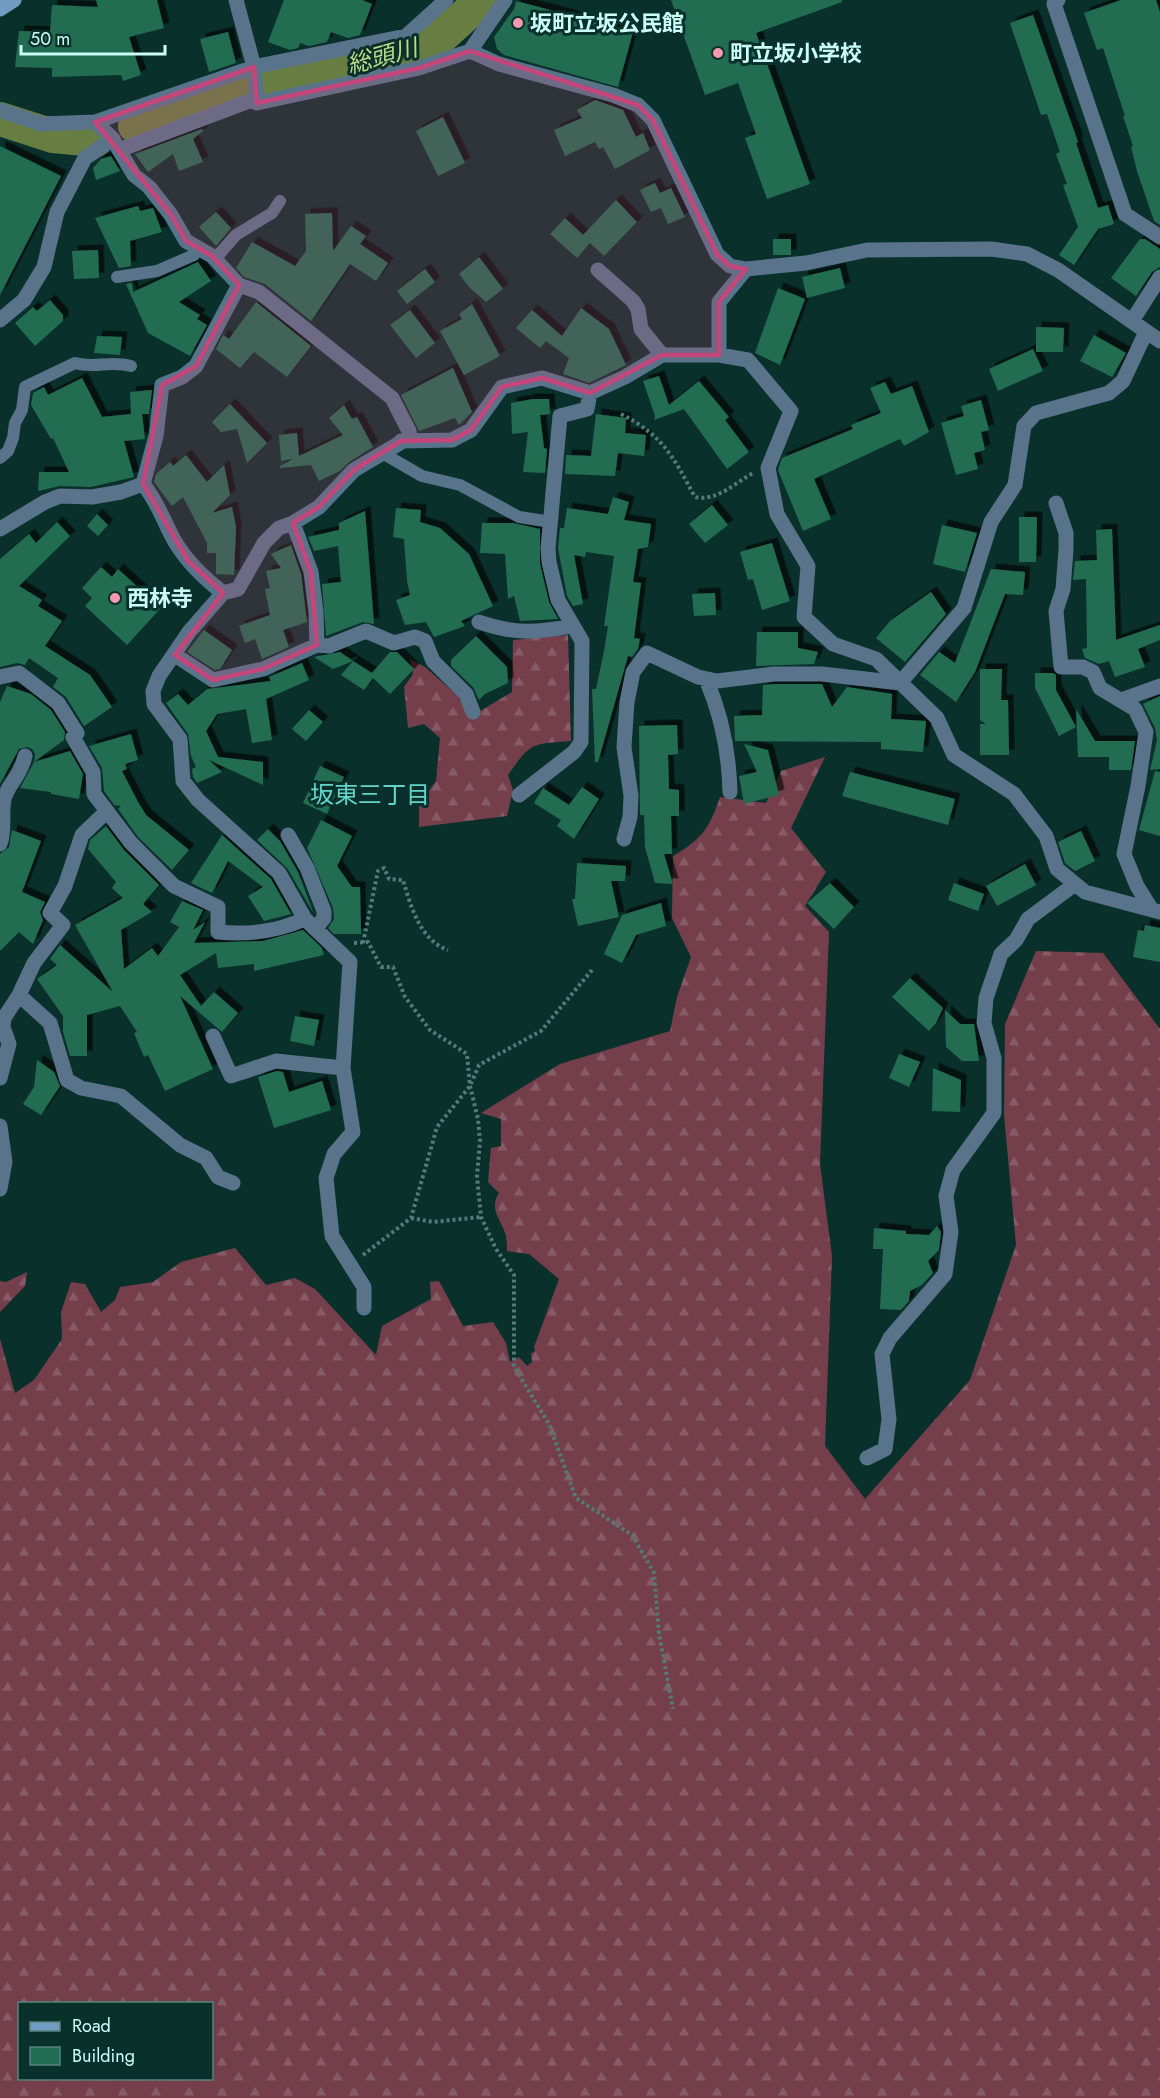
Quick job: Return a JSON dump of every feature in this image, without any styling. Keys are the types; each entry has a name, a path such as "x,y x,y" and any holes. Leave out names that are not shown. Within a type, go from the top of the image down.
{"main road":[{"path":"0,9 14,0"}],"street":[{"path":"236,0 254,67 257,103"},
{"path":"0,110 41,124 95,122 254,67 406,36 446,0"},
{"path":"0,320 24,300 44,267 57,212 85,159 116,145 252,100 257,103 419,68 470,51 505,0"},
{"path":"1055,1 1125,214 1160,237"},
{"path":"470,51 499,64 613,95 638,105 653,120 717,254 730,266 746,269 806,263 867,250 992,249 1027,254 1058,270 1160,342"},
{"path":"95,122 116,145 134,175 148,187 171,214 186,242 215,259 239,285 259,292 392,398 409,431 410,437 354,470 319,507 293,523 279,528 264,543 238,589 223,593 189,632 159,676 154,698 154,705 180,739 183,781 198,800 279,873 310,924 350,962 343,1068 353,1132 334,1154 326,1178 332,1236 364,1287 364,1308"},
{"path":"719,356 719,302 746,269"},
{"path":"598,270 633,301 638,309 641,328 662,355"},
{"path":"1132,321 1160,277"},
{"path":"143,484 156,436 162,384 182,377 196,366 239,285"},
{"path":"900,683 964,608 992,522 1015,485 1024,426 1036,413 1109,393 1123,381 1146,332"},
{"path":"401,441 452,440 471,430 502,387 542,378 590,393 625,377 662,355 719,356 748,360 790,411 768,468 777,514 808,566 804,617 833,644 876,659 938,718 954,754 1014,794 1046,836 1057,870 1085,892 1155,909"},
{"path":"519,795 574,752 581,742 582,641 558,600 549,562 550,522 560,416 586,408 590,393"},
{"path":"0,529 45,502 60,496 92,497 121,492 143,484"},
{"path":"143,484 159,505 176,543 188,561 223,593"},
{"path":"1056,503 1066,533 1063,589 1056,611 1061,666 1083,668 1093,672 1100,688 1135,709 1146,732 1124,854 1137,886 1155,909"},
{"path":"293,523 311,572 317,645"},
{"path":"478,622 508,632 540,632 572,626"},
{"path":"175,655 213,680 262,669 317,645 329,646 366,631 394,643 415,637 425,641 433,661 466,694 473,712"},
{"path":"624,839 630,818 631,796 624,747 627,702 633,672 647,653 706,679 717,681 774,674 822,674 900,683"},
{"path":"0,677 19,673 58,703 77,733 73,736 93,772 94,794 131,843 174,886 218,907 218,932 252,934 310,924 324,918 324,911 307,868 288,835"},
{"path":"706,679 719,709 728,747 730,792"},
{"path":"1120,700 1160,686"},
{"path":"0,844 4,834 5,796 21,773 25,756"},
{"path":"0,1078 8,1055 9,1044 3,1027 5,1009 19,995 34,963 63,925 50,913 65,886 82,835 107,811"},
{"path":"867,1458 885,1449 888,1439 882,1354 890,1338 945,1274 951,1232 946,1196 953,1170 994,1113 994,1058 984,1023 986,998 1001,954 1016,940 1028,919 1075,884"},
{"path":"19,995 50,1023 67,1080 81,1088 121,1096 180,1145 206,1158 218,1177 233,1183"},
{"path":"213,1036 231,1076 276,1061 343,1068"},
{"path":"0,1126 5,1162 0,1190"}],"lane":[{"path":"215,259 236,235 272,213 280,201"},
{"path":"117,278 157,271 194,255 198,249"},
{"path":"0,458 8,451 15,423 22,410 25,387 75,363 92,368 115,362 131,366"},
{"path":"384,454 422,476 460,485 519,517 550,522"}],"path":[{"path":"621,414 642,425 675,456 695,497 705,500 717,496 739,481 768,468"},
{"path":"363,943 378,871 384,868 389,879 404,880 414,917 438,946 448,950"},
{"path":"330,945 368,942 381,967 393,967 405,997 430,1030 467,1054 470,1086 478,1119 480,1140 477,1176 481,1217 496,1249 514,1275 514,1367 549,1424 576,1498 632,1535 654,1573 659,1634 673,1710"},
{"path":"350,1265 411,1218 437,1127 470,1086 479,1065 541,1030 592,970"},
{"path":"411,1218 433,1222 481,1217"}],"highlighted area":[{"path":"470,51 638,105 653,120 717,254 730,266 746,269 719,302 719,355 662,355 590,393 542,378 502,387 471,430 452,440 401,441 354,470 319,507 293,523 311,572 317,645 263,669 213,680 175,655 223,593 188,561 143,484 162,385 196,366 239,285 212,256 186,241 171,215 95,122 254,67 257,103 419,68"}],"green space":[{"path":"568,635 571,741 540,744 522,756 508,775 513,790 507,816 419,827 419,804 436,781 440,738 424,724 408,728 404,687 413,674 410,659 425,667 458,696 470,717 512,692 513,640"},
{"path":"825,757 791,828 826,872 805,906 829,932 820,1164 832,1256 825,1446 865,1499 970,1380 1016,1245 1004,1115 1005,1024 1036,951 1103,953 1160,1029 1160,2098 0,2098 0,1339 15,1393 34,1380 62,1339 61,1312 71,1282 85,1284 101,1312 115,1300 120,1287 153,1282 181,1262 235,1248 266,1285 295,1278 315,1289 376,1355 382,1326 431,1299 430,1282 439,1281 463,1326 493,1322 506,1343 510,1362 519,1357 527,1366 532,1362 531,1354 535,1351 534,1347 559,1279 529,1254 507,1251 506,1236 495,1210 499,1193 488,1182 491,1148 501,1146 501,1119 481,1113 560,1064 670,1031 677,997 691,957 672,918 673,856 691,844 703,832 720,797 766,803 781,771"},
{"path":"27,1272 25,1286 0,1312 0,1281 6,1282"}],"building":[{"path":"96,0 157,0 164,28 129,37 141,75 123,81 121,75 52,77 52,68 15,67 19,31 50,32 52,5 98,7"},
{"path":"284,0 362,0 372,4 360,35 348,38 331,32 327,42 309,46 300,43 298,48 290,50 268,42"},
{"path":"671,0 842,0 842,2 756,33 810,184 767,199 745,138 756,134 738,83 705,95"},
{"path":"1121,0 1156,0 1160,12 1160,225 1154,221 1137,171 1131,147 1133,146 1123,116 1125,116 1103,48 1097,50 1084,13"},
{"path":"516,1 633,32 618,87 504,55 497,49 494,37 514,9"},
{"path":"1033,15 1078,142 1076,143 1098,208 1108,205 1114,224 1098,229 1074,265 1059,255 1078,227 1063,185 1067,184 1056,154 1060,152 1047,114 1041,115 1010,23"},
{"path":"228,32 236,63 209,72 200,39"},
{"path":"595,100 623,110 636,137 643,133 650,150 615,169 603,147 599,149 595,142 565,156 554,130 582,118 577,110"},
{"path":"443,117 465,163 438,176 416,131"},
{"path":"202,129 203,131 193,139 203,162 179,171 173,154 148,172 135,154"},
{"path":"0,146 61,176 0,295"},
{"path":"111,156 120,171 96,180 93,168 101,159"},
{"path":"655,183 660,193 671,188 685,217 668,224 661,208 651,212 640,190"},
{"path":"616,200 637,222 604,256 590,243 577,258 550,234 565,218 583,235"},
{"path":"138,206 140,211 153,208 162,232 130,241 131,266 119,268 95,218"},
{"path":"216,212 231,228 216,246 199,227"},
{"path":"332,213 333,251 351,226 366,236 360,244 388,263 376,281 350,264 311,321 265,284 244,277 236,268 252,242 295,266 306,251 305,214"},
{"path":"773,239 791,239 791,255 773,255"},
{"path":"1140,239 1145,239 1160,249 1160,267 1152,272 1136,296 1111,278"},
{"path":"98,250 99,278 74,279 72,251"},
{"path":"479,257 503,289 486,302 459,274"},
{"path":"198,262 211,281 179,302 200,315 197,319 207,325 190,356 148,333 126,284 132,283 133,292"},
{"path":"840,268 845,288 807,298 802,277"},
{"path":"425,269 435,282 407,304 397,291"},
{"path":"778,288 805,299 780,365 755,353"},
{"path":"50,300 63,315 63,321 35,346 15,323 33,307 37,311"},
{"path":"256,302 311,346 287,377 254,352 240,368 216,349 223,335 229,339"},
{"path":"472,304 500,356 464,375 440,331 462,319 459,314"},
{"path":"581,308 609,329 626,365 589,383 563,374 569,358 546,341 540,348 516,328 532,310 562,336"},
{"path":"410,310 435,343 416,358 390,325"},
{"path":"1036,327 1064,328 1063,352 1036,352"},
{"path":"1094,335 1126,353 1112,377 1080,361"},
{"path":"97,336 122,337 120,355 94,353"},
{"path":"1033,349 1043,371 998,391 989,369"},
{"path":"453,368 472,412 459,425 455,418 419,431 401,395"},
{"path":"659,376 669,405 699,381 729,417 725,420 749,452 727,469 684,409 654,420 655,416 643,381"},
{"path":"82,378 102,417 131,414 130,392 152,390 149,414 142,414 145,439 124,441 134,477 91,487 60,486 38,491 39,472 69,472 53,438 51,439 31,405 33,393 44,387 48,395"},
{"path":"885,382 891,394 912,386 929,432 904,446 900,439 814,479 831,519 803,531 778,470 782,458 853,429 851,425 881,413 870,388"},
{"path":"549,399 550,414 540,415 544,448 547,449 545,473 523,472 528,432 512,434 511,403"},
{"path":"981,400 989,430 981,432 985,450 974,453 978,469 956,475 941,423 964,416 961,406"},
{"path":"230,404 267,443 247,463 237,429 221,432 212,422"},
{"path":"344,405 352,419 357,417 373,447 349,462 340,471 319,481 311,465 280,468 293,459 281,461 279,435 297,433 299,456 343,435 329,418"},
{"path":"596,414 626,418 625,433 646,435 644,456 618,453 615,476 565,474 566,455 591,456"},
{"path":"186,455 207,482 224,465 230,495 212,513 232,507 236,527 234,575 216,574 216,553 207,553 207,543 183,497 172,506 154,482 156,474 170,462 173,466"},
{"path":"613,497 629,502 624,520 651,524 648,547 638,549 633,582 641,583 634,638 640,639 638,649 632,657 628,656 598,762 595,762 592,689 596,689 604,651 608,626 604,626 614,556 586,552 585,557 574,555 583,604 573,606 567,596 558,548 560,528 564,528 567,508 608,514"},
{"path":"712,505 728,525 705,543 689,524"},
{"path":"396,508 421,510 420,522 440,528 469,554 493,606 461,621 465,626 434,637 426,622 405,625 396,600 410,595 404,539 393,537"},
{"path":"365,511 374,624 363,622 326,636 322,584 341,582 338,546 314,551 308,537 339,530 339,523"},
{"path":"97,514 108,525 98,536 87,526"},
{"path":"1019,517 1037,517 1036,562 1019,562"},
{"path":"57,522 70,536 19,586 42,600 38,606 62,621 45,646 90,675 112,707 84,726 66,697 53,687 58,678 29,658 25,665 17,663 0,667 0,559 29,534 36,543"},
{"path":"482,523 513,523 540,529 540,564 549,602 558,619 520,621 514,596 508,599 505,554 480,553"},
{"path":"942,525 977,533 965,572 933,564"},
{"path":"1112,529 1116,640 1160,625 1160,640 1138,649 1145,667 1115,677 1109,661 1099,664 1085,658 1082,649 1087,648 1086,579 1073,580 1075,561 1097,560 1096,530"},
{"path":"772,543 790,601 762,610 753,579 748,580 740,552"},
{"path":"291,545 301,574 307,622 283,630 289,647 262,659 255,639 245,643 239,626 270,615 265,589 270,588 266,571 281,568 271,554"},
{"path":"101,567 112,577 118,569 161,608 127,645 85,606 92,598 82,588"},
{"path":"991,569 1025,572 1023,595 1005,594 975,672 956,702 920,675 939,652 955,663"},
{"path":"931,592 946,614 905,662 876,638 890,621"},
{"path":"715,593 716,615 694,616 692,594"},
{"path":"204,630 232,650 220,669 215,670 187,652"},
{"path":"757,632 798,632 798,648 818,652 814,664 756,666"},
{"path":"476,636 507,667 508,683 485,694 479,700 473,687 451,666 451,660"},
{"path":"340,652 353,661 333,669 314,657"},
{"path":"390,652 397,652 414,669 390,694 373,678 364,690 341,675 353,661 372,673"},
{"path":"302,663 309,680 266,699 272,740 252,743 246,709 217,714 206,731 218,757 263,762 263,785 209,760 222,772 197,783 193,777 192,769 196,767 191,756 188,734 166,703 178,694 188,705 207,689 271,681 269,677"},
{"path":"980,669 1002,669 1001,700 1008,700 1009,755 980,755 980,724 986,724 980,720"},
{"path":"1035,673 1056,675 1056,690 1076,727 1059,736 1035,688"},
{"path":"822,684 832,707 847,687 892,694 891,719 926,721 923,752 881,749 881,742 735,741 734,716 762,715 763,685"},
{"path":"7,686 31,694 51,710 65,732 64,740 34,762 35,754 32,749 27,747 19,749 0,784 0,702"},
{"path":"1160,696 1160,769 1150,770 1157,740 1155,728 1143,704"},
{"path":"1076,709 1095,741 1135,741 1131,770 1109,770 1109,757 1078,757"},
{"path":"309,710 323,722 306,741 292,729"},
{"path":"677,725 678,754 668,755 669,789 679,790 679,816 671,816 672,854 664,854 673,884 655,883 645,847 644,815 640,815 639,726"},
{"path":"131,734 138,760 125,764 127,769 122,771 146,815 189,850 172,870 138,837 118,809 121,806 114,805 104,791 102,768 89,746"},
{"path":"744,744 768,750 779,795 744,804 739,776 757,772"},
{"path":"70,751 83,774 79,799 20,788 34,762"},
{"path":"320,766 344,777 327,814 303,803"},
{"path":"1155,771 1160,772 1160,836 1139,830"},
{"path":"850,772 955,799 948,825 842,796"},
{"path":"582,787 599,799 574,839 557,826 561,820 534,803 543,788 569,805"},
{"path":"321,820 352,836 337,866 352,887 360,887 361,934 334,934 328,928 334,919 333,908 307,848"},
{"path":"106,826 124,850 159,885 143,904 152,912 121,930 124,969 152,948 158,956 179,927 170,922 182,901 203,910 193,930 205,922 194,943 263,941 303,930 322,948 324,955 254,971 254,964 218,968 216,953 180,975 201,1006 214,992 238,1013 222,1032 180,996 213,1069 165,1091 148,1055 144,1057 134,1033 137,1032 120,1006 87,1015 87,1056 70,1056 63,1032 63,1016 37,979 57,965 50,959 60,945 113,992 75,925 123,898 112,888 116,882 88,849 90,840"},
{"path":"268,829 280,841 298,872 314,914 287,868 257,840"},
{"path":"12,830 41,841 22,892 45,902 40,912 43,920 33,944 19,932 0,951 0,854 9,847"},
{"path":"1081,831 1095,861 1075,871 1065,863 1058,842"},
{"path":"222,835 271,879 291,914 264,921 248,896 263,887 228,861 212,893 191,883"},
{"path":"577,863 626,866 625,881 611,881 619,917 578,926 572,899 575,899"},
{"path":"1025,864 1036,885 997,906 986,886"},
{"path":"830,883 854,907 834,929 807,903"},
{"path":"954,883 984,894 978,911 948,900"},
{"path":"661,903 666,926 636,935 622,963 604,954 622,915"},
{"path":"1145,925 1160,928 1160,962 1133,957 1138,930 1144,931"},
{"path":"910,978 943,1008 936,1023 929,1031 892,997"},
{"path":"945,1010 960,1024 974,1024 979,1061 962,1061 946,1047"},
{"path":"295,1016 319,1020 314,1046 290,1041"},
{"path":"899,1054 920,1062 909,1087 889,1078"},
{"path":"37,1060 54,1072 60,1086 41,1115 23,1104 34,1087"},
{"path":"933,1068 961,1080 960,1112 932,1111"},
{"path":"277,1071 283,1072 289,1092 322,1081 331,1110 274,1128 258,1077"},
{"path":"937,1226 941,1232 939,1250 928,1261 933,1273 922,1285 910,1291 909,1301 901,1310 880,1309 883,1249 873,1249 874,1228 906,1231 906,1234 929,1235"}],"waterway":[{"name":"総頭川","path":"267,82 412,53 442,36 482,0"},
{"name":"総頭川","path":"135,126 245,87"},
{"name":"総頭川","path":"0,119 53,136 96,140"}],"place":[{"name":"坂町立坂公民館","path":"518,23"},
{"name":"町立坂小学校","path":"718,53"},
{"name":"西林寺","path":"115,598"}],"district":[{"name":"坂東三丁目","path":"370,794"}]}
